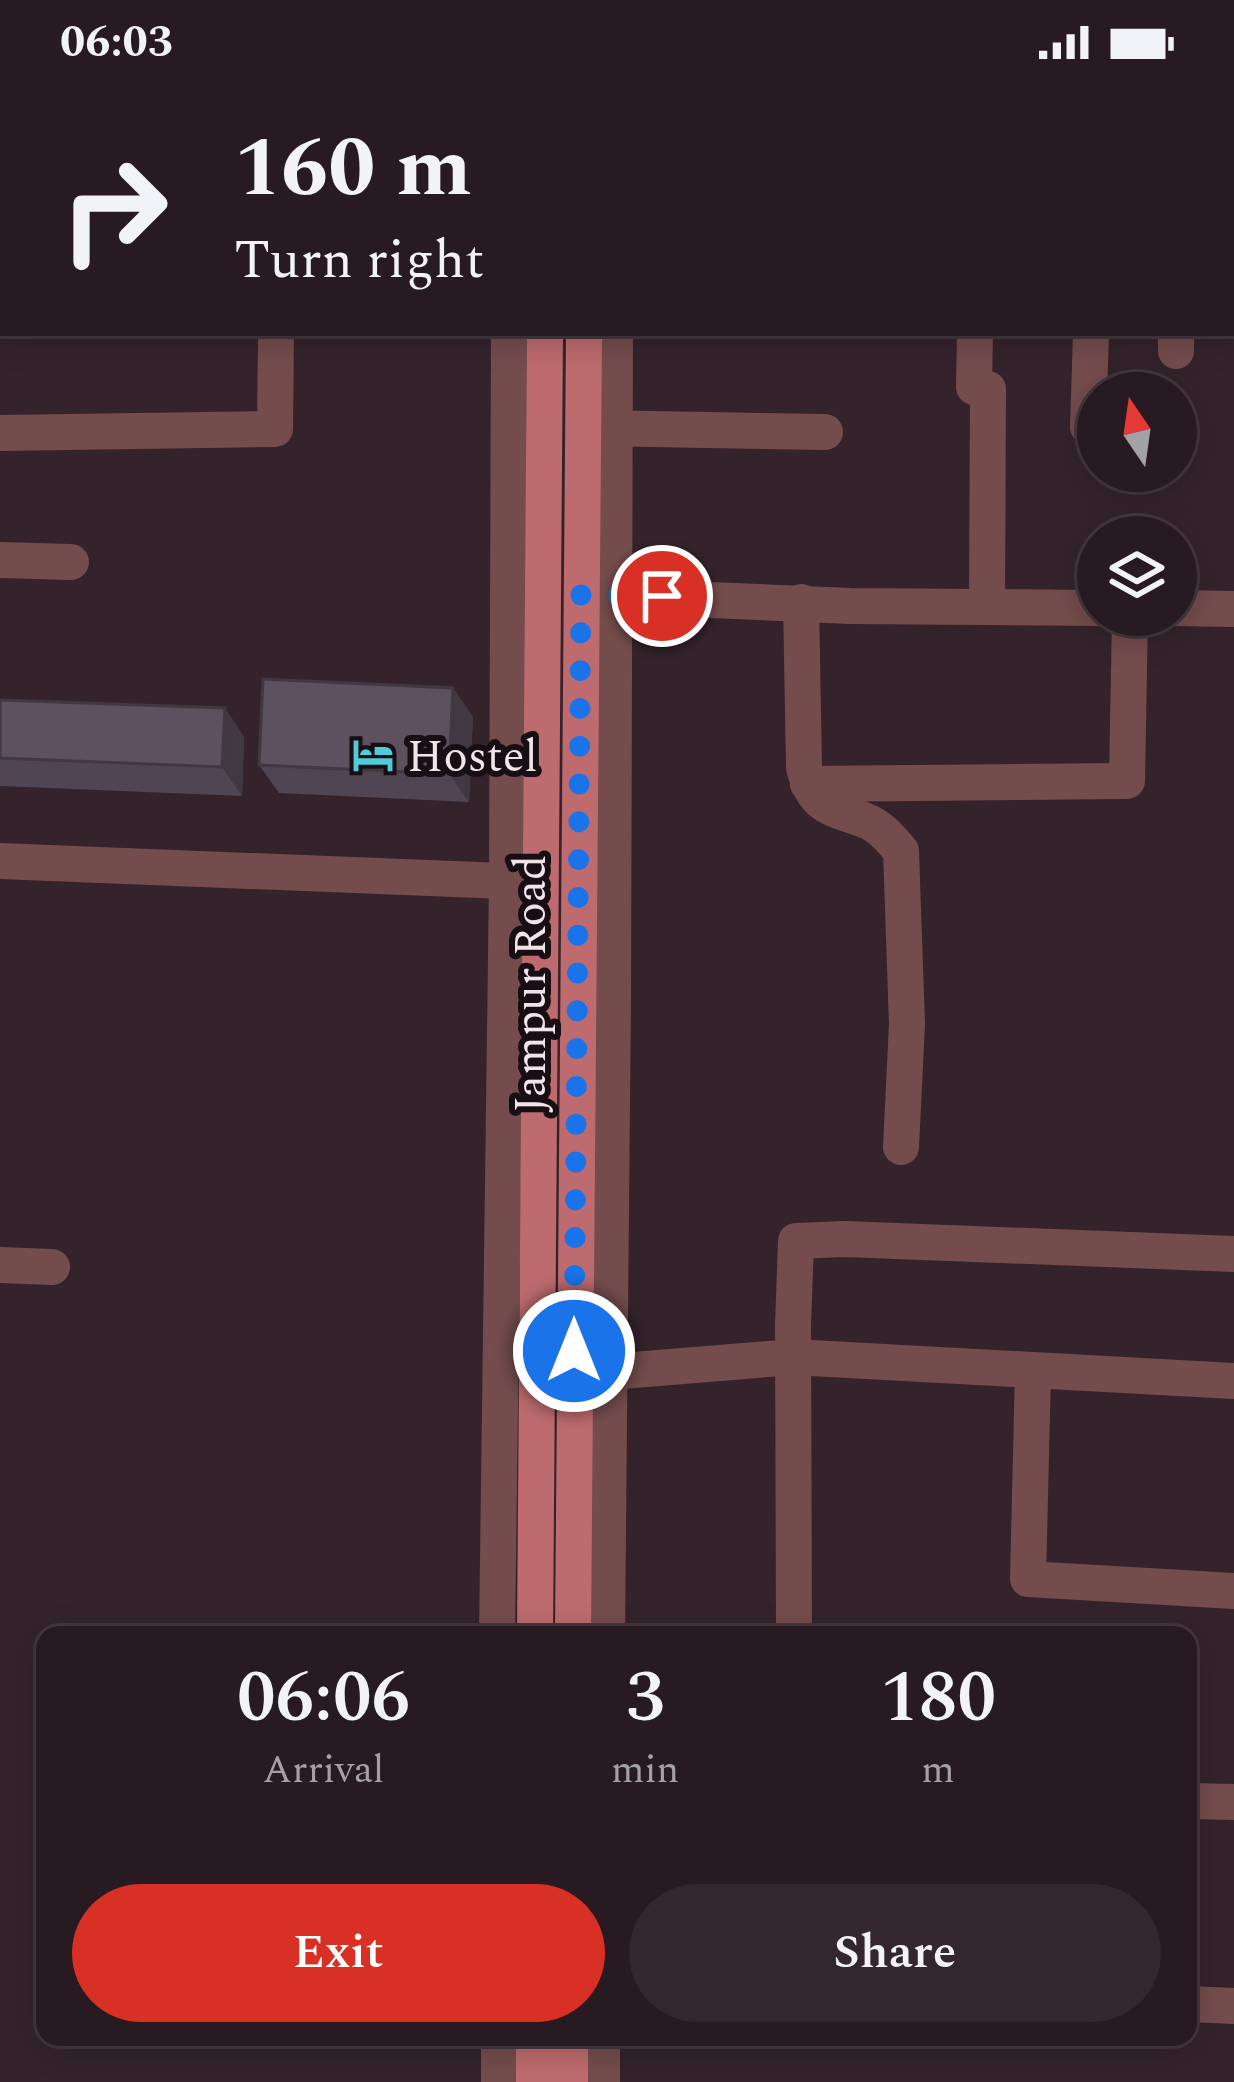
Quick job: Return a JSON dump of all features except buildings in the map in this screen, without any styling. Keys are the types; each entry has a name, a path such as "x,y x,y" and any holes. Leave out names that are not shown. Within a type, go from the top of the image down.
{"main road":[{"name":"Jampur Road","path":"535,1626 523,882 545,336"},
{"name":"Jampur Road","path":"573,1626 598,595 599,428 584,336"},
{"path":"534,2046 534,2082"},
{"path":"570,2046 570,2082"}],"street":[{"path":"0,433 274,429 276,336"},
{"path":"497,1626 523,882 509,336"},
{"path":"614,336 599,428 825,432"},
{"path":"975,336 974,387 988,389 987,607"},
{"path":"1090,372 1091,336"},
{"path":"0,560 71,562"},
{"path":"607,1626 609,1372 598,595 1077,608"},
{"path":"801,602 804,767 809,792 832,811 867,820 901,851 907,1024 901,1147"},
{"path":"1197,608 1234,609"},
{"path":"808,784 1127,781 1130,636"},
{"path":"0,860 523,882"},
{"path":"794,1626 796,1241 1234,1254"},
{"path":"0,1265 52,1267"},
{"path":"609,1372 793,1357 1234,1381"},
{"path":"1033,1371 1028,1579 1234,1591"},
{"path":"1197,1801 1234,1802"},
{"path":"1197,2004 1234,2006"},
{"path":"499,2046 500,2082"},
{"path":"602,2046 602,2082"}],"place":[{"name":"Hostel","path":"373,755"}],"route":[{"path":"574,1351 581,595 662,596"}]}
